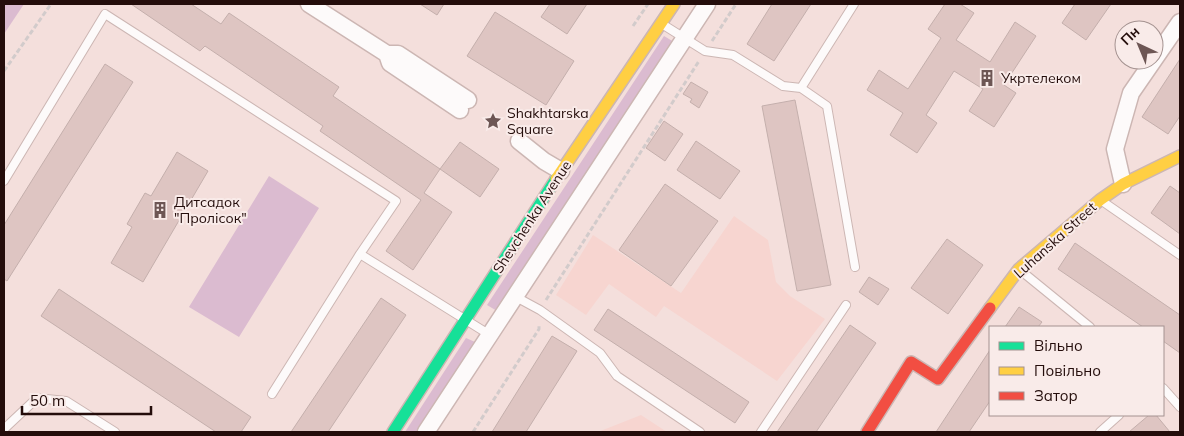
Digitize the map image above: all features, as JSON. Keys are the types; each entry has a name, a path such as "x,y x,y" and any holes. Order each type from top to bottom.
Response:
{"street":[{"path":"309,4 387,54 390,63 464,105"},
{"name":"Shevchenka Avenue","path":"393,432 561,171 674,4"},
{"path":"426,432 707,4"},
{"path":"1123,184 1115,149 1132,93 1180,22"},
{"path":"519,141 544,161 561,171"},
{"name":"Luhanska Street","path":"867,432 911,362 938,379 1019,269 1100,200 1123,184 1180,156"}],"lane":[{"path":"801,88 854,4"},
{"path":"4,181 105,14 396,201 360,254 272,394"},
{"path":"661,23 705,51 732,55 783,86 801,88 827,106 855,267"},
{"path":"1100,200 1180,255"},
{"path":"360,254 490,335"},
{"path":"1019,269 1089,326"},
{"path":"516,297 540,310 600,352 616,376 700,432"},
{"path":"761,432 846,305"},
{"path":"1164,389 1180,407"},
{"path":"4,429 37,398 66,401 115,432"},
{"path":"1100,432 1118,416"}],"path":[{"path":"4,70 51,4"},
{"path":"473,432 539,329 540,310 736,4"}],"shaded area":[{"path":"4,4 24,4 4,34"},
{"path":"664,36 674,42 497,311 487,305"},
{"path":"269,176 319,208 239,337 189,307"},
{"path":"734,216 768,240 776,282 790,296 825,319 777,381 664,306 656,317 609,284 586,315 556,295 593,235 681,293"},
{"path":"466,338 475,342 416,432 405,432"},
{"path":"641,415 667,432 598,432"}],"building":[{"path":"131,4 191,4 221,24 229,13 339,87 333,96 440,169 424,193 452,212 413,270 386,251 421,200 320,131 323,126 205,46 200,51"},
{"path":"420,4 444,4 437,15"},
{"path":"550,4 587,4 567,34 541,17"},
{"path":"772,4 811,4 774,61 747,44"},
{"name":"Укртелеком","path":"945,4 960,4 974,13 956,40 990,62 1015,22 1036,36 1004,85 1016,93 994,127 969,111 983,89 954,71 926,115 937,123 917,153 890,135 903,113 867,90 879,70 908,89 941,38 928,29"},
{"path":"1075,4 1111,4 1086,40 1062,23"},
{"path":"495,12 574,61 546,105 467,56"},
{"path":"1180,59 1180,116 1168,134 1142,117"},
{"path":"105,64 133,82 7,281 4,279 4,225"},
{"path":"691,82 708,92 699,108 690,102 692,99 683,94"},
{"path":"795,100 831,285 797,291 762,106"},
{"path":"664,121 683,134 665,161 646,148"},
{"path":"696,141 740,171 720,199 677,170"},
{"path":"460,142 499,169 480,197 440,169"},
{"name":"Дитсадок \"Пролісок\"","path":"177,152 208,171 143,282 111,263 132,227 127,224 145,193 151,196"},
{"path":"665,184 718,221 671,286 619,250"},
{"path":"1170,186 1180,193 1180,234 1151,213"},
{"path":"947,239 983,265 948,314 911,288"},
{"path":"1075,243 1180,315 1180,353 1164,342 1164,326 1142,326 1058,269"},
{"path":"869,277 889,289 878,305 859,292"},
{"path":"59,289 251,417 241,432 216,432 41,316"},
{"path":"381,298 406,315 328,432 291,432"},
{"path":"1019,307 1042,322 1039,326 1006,326"},
{"path":"608,309 749,402 735,423 594,330"},
{"path":"850,325 876,343 816,432 777,432"},
{"path":"552,336 577,351 526,432 492,432"},
{"path":"989,352 989,402 969,432 936,432"},
{"path":"1148,416 1157,416 1170,432 1129,432"}],"traffic: fast":[{"path":"393,432 556,179"}],"traffic: slow":[{"path":"556,179 674,4"},
{"path":"990,308 1019,269 1100,200 1123,184 1180,156"}],"traffic: jam":[{"path":"867,432 911,362 938,379 990,308"}],"place":[{"name":"Укртелеком","path":"987,78"},
{"name":"Shakhtarska Square","path":"493,121"},
{"name":"Дитсадок \"Пролісок\"","path":"160,210"}]}
